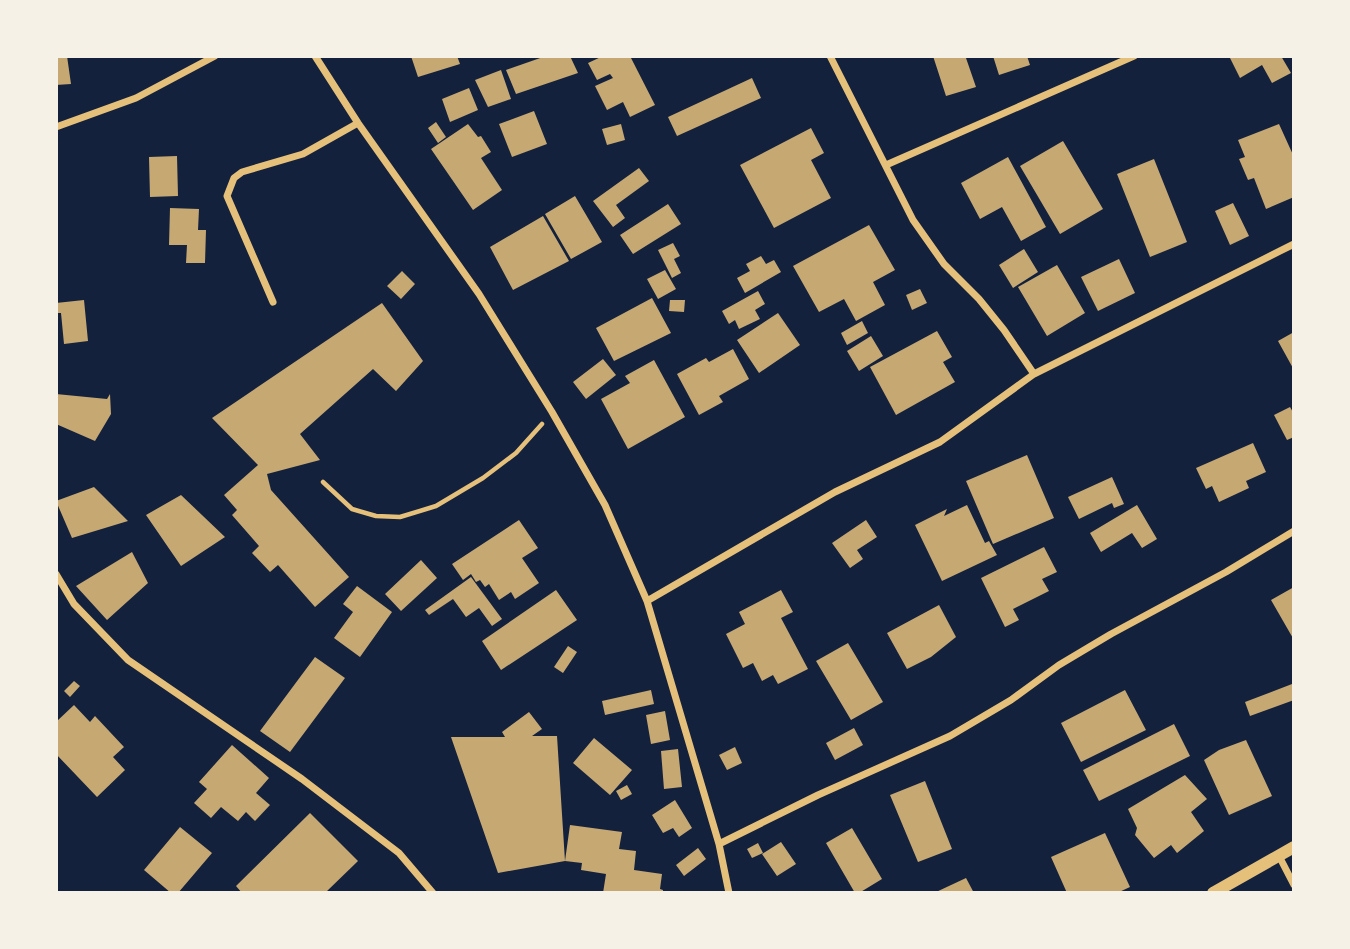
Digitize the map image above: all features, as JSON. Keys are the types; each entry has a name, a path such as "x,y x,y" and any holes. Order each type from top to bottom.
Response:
{"street":[{"path":"56,127 136,98 215,56"},
{"path":"315,56 358,123 479,294 552,412 605,505 647,601 719,844 729,893"},
{"path":"830,56 913,220 944,264 979,299 1004,330 1034,374"},
{"path":"886,166 1134,56"},
{"path":"273,302 227,196 234,178 242,172 303,154 358,123"},
{"path":"647,601 835,492 940,442 1034,374 1294,244"},
{"path":"719,844 818,795 950,736 1011,700 1111,634 1226,572 1294,531"},
{"path":"56,573 74,604 128,660 302,779 399,853 433,893"},
{"path":"1213,893 1294,847"},
{"path":"1279,856 1294,885"}],"path":[{"path":"324,482 352,509 376,516 400,517 436,506 483,478 516,453 552,412"}],"building":[{"path":"67,56 71,84 56,85 56,57"},
{"path":"411,56 457,56 460,64 418,77"},
{"path":"546,56 570,56 578,73 516,94 506,70"},
{"path":"603,56 630,56 655,105 630,117 623,102 607,110 595,86 613,78 610,74 597,80 588,63"},
{"path":"933,56 972,56 966,58 976,87 946,96"},
{"path":"993,56 1027,56 1030,65 999,75"},
{"path":"1229,56 1281,56 1291,73 1272,83 1262,65 1240,78"},
{"path":"501,70 511,99 488,107 475,80"},
{"path":"752,78 761,98 677,136 668,117"},
{"path":"469,88 478,110 450,122 442,99"},
{"path":"534,111 547,144 512,157 499,124"},
{"path":"436,122 446,137 438,143 428,128"},
{"path":"468,124 478,137 481,136 491,152 481,158 502,190 473,210 431,149"},
{"path":"621,124 625,140 607,145 602,129"},
{"path":"1279,124 1294,157 1294,197 1266,209 1254,178 1248,180 1239,159 1245,157 1238,140"},
{"path":"811,128 824,153 811,160 831,198 774,228 740,165"},
{"path":"1063,141 1103,209 1060,234 1020,166"},
{"path":"177,156 178,196 150,197 149,157"},
{"path":"1008,157 1046,227 1021,241 1002,207 980,219 961,183"},
{"path":"1154,159 1187,242 1150,257 1117,174"},
{"path":"639,168 649,181 616,205 625,218 613,227 593,201"},
{"path":"575,196 602,242 571,259 545,214"},
{"path":"1233,203 1249,236 1230,245 1215,211"},
{"path":"668,204 681,224 633,254 620,235"},
{"path":"170,208 199,209 198,230 206,230 205,263 186,263 187,245 169,245"},
{"path":"543,216 569,261 513,290 490,247"},
{"path":"869,225 895,270 873,282 885,305 856,321 844,299 819,312 793,266"},
{"path":"673,243 680,256 674,259 681,273 672,278 658,250"},
{"path":"1024,249 1038,272 1013,288 999,265"},
{"path":"761,256 766,264 774,260 781,272 745,293 737,278 750,271 746,264"},
{"path":"1119,259 1135,293 1098,311 1081,277"},
{"path":"1057,265 1085,313 1047,336 1018,287"},
{"path":"665,270 676,289 658,299 647,279"},
{"path":"402,271 415,284 401,299 387,286"},
{"path":"920,289 927,303 912,310 906,295"},
{"path":"758,291 765,304 755,310 760,319 739,329 735,320 729,324 722,311"},
{"path":"652,298 671,333 614,361 596,328"},
{"path":"84,300 88,341 64,344 61,313 56,313 56,303"},
{"path":"670,300 685,300 684,312 669,311"},
{"path":"382,303 423,361 396,391 373,369 300,434 320,460 267,474 271,490 349,577 315,607 278,565 270,572 252,553 259,546 232,515 237,510 224,495 258,465 212,418"},
{"path":"778,313 800,345 759,373 737,340"},
{"path":"862,321 868,333 847,345 841,333"},
{"path":"937,331 952,357 943,362 955,382 896,415 870,367"},
{"path":"1294,332 1294,370 1278,341"},
{"path":"871,336 883,356 859,371 847,351"},
{"path":"733,349 749,379 719,396 723,402 699,415 677,374 706,358 709,362"},
{"path":"603,359 616,375 586,399 573,382"},
{"path":"654,360 685,417 628,449 601,399 630,383 625,376"},
{"path":"56,394 107,399 110,394 111,414 95,441 56,424"},
{"path":"1290,407 1294,414 1294,437 1287,440 1274,415"},
{"path":"1253,443 1266,472 1246,481 1249,488 1219,502 1212,486 1206,489 1196,468"},
{"path":"1027,455 1054,518 993,544 966,481"},
{"path":"1112,477 1124,504 1114,508 1112,503 1079,519 1068,497"},
{"path":"94,487 128,521 72,538 56,501"},
{"path":"181,495 225,537 181,566 146,515"},
{"path":"967,505 985,543 989,541 997,555 942,581 915,525 947,509 944,516"},
{"path":"1137,505 1157,539 1142,548 1132,533 1101,552 1090,533"},
{"path":"519,520 538,548 522,558 539,583 515,599 511,592 499,600 489,584 485,587 480,580 476,582 471,574 463,580 452,564"},
{"path":"866,520 877,537 857,550 863,559 850,568 832,543"},
{"path":"1044,547 1057,572 1042,579 1049,591 1013,609 1019,620 1005,627 981,578"},
{"path":"132,552 148,583 107,620 76,586"},
{"path":"421,560 437,578 401,611 385,594"},
{"path":"471,577 502,619 492,626 479,608 466,617 453,599 429,615 425,610"},
{"path":"357,586 392,612 360,657 334,638 353,612 343,604"},
{"path":"1294,587 1294,640 1271,600"},
{"path":"556,590 577,620 501,670 482,641"},
{"path":"781,590 793,612 781,618 808,669 778,684 773,675 762,681 753,663 743,668 726,634 745,624 739,612"},
{"path":"939,605 956,637 931,657 907,669 887,633"},
{"path":"848,643 883,702 851,720 816,661"},
{"path":"568,646 577,652 563,673 554,667"},
{"path":"315,657 345,678 290,752 260,731"},
{"path":"74,681 80,686 70,697 64,691"},
{"path":"1292,684 1294,700 1250,716 1245,702"},
{"path":"651,690 654,704 605,715 602,701"},
{"path":"1125,690 1146,730 1081,762 1061,723"},
{"path":"74,705 90,722 95,716 124,747 113,757 125,770 97,797 56,754 56,722"},
{"path":"665,711 670,740 651,744 646,715"},
{"path":"529,712 542,729 532,736 557,736 565,861 498,873 451,737 505,737 502,732"},
{"path":"1174,724 1190,756 1099,801 1083,770"},
{"path":"854,728 863,745 835,760 826,743"},
{"path":"594,738 632,770 610,795 573,763"},
{"path":"1246,740 1272,796 1229,815 1204,760 1219,750"},
{"path":"232,745 269,778 256,793 270,805 255,821 246,812 238,821 221,807 211,818 194,803 207,789 199,782"},
{"path":"735,747 742,763 727,770 719,755"},
{"path":"678,749 682,787 664,789 661,751"},
{"path":"1185,775 1207,799 1191,812 1204,831 1177,853 1171,845 1154,858 1135,835 1137,828 1128,809"},
{"path":"925,781 952,849 918,862 890,795"},
{"path":"627,785 632,794 621,800 616,791"},
{"path":"675,800 692,828 679,837 673,828 663,833 652,815"},
{"path":"310,813 358,861 325,893 242,893 236,886"},
{"path":"570,825 622,832 619,849 636,851 634,870 662,874 660,889 663,893 603,893 606,874 581,870 582,863 565,861"},
{"path":"180,827 212,853 178,893 171,893 144,870"},
{"path":"852,828 882,879 859,893 855,893 826,843"},
{"path":"1105,833 1130,887 1117,893 1067,893 1051,857"},
{"path":"781,842 796,864 777,876 762,854"},
{"path":"758,843 763,853 752,858 747,849"},
{"path":"698,848 706,859 684,876 676,865"},
{"path":"966,878 974,893 934,893"}]}
